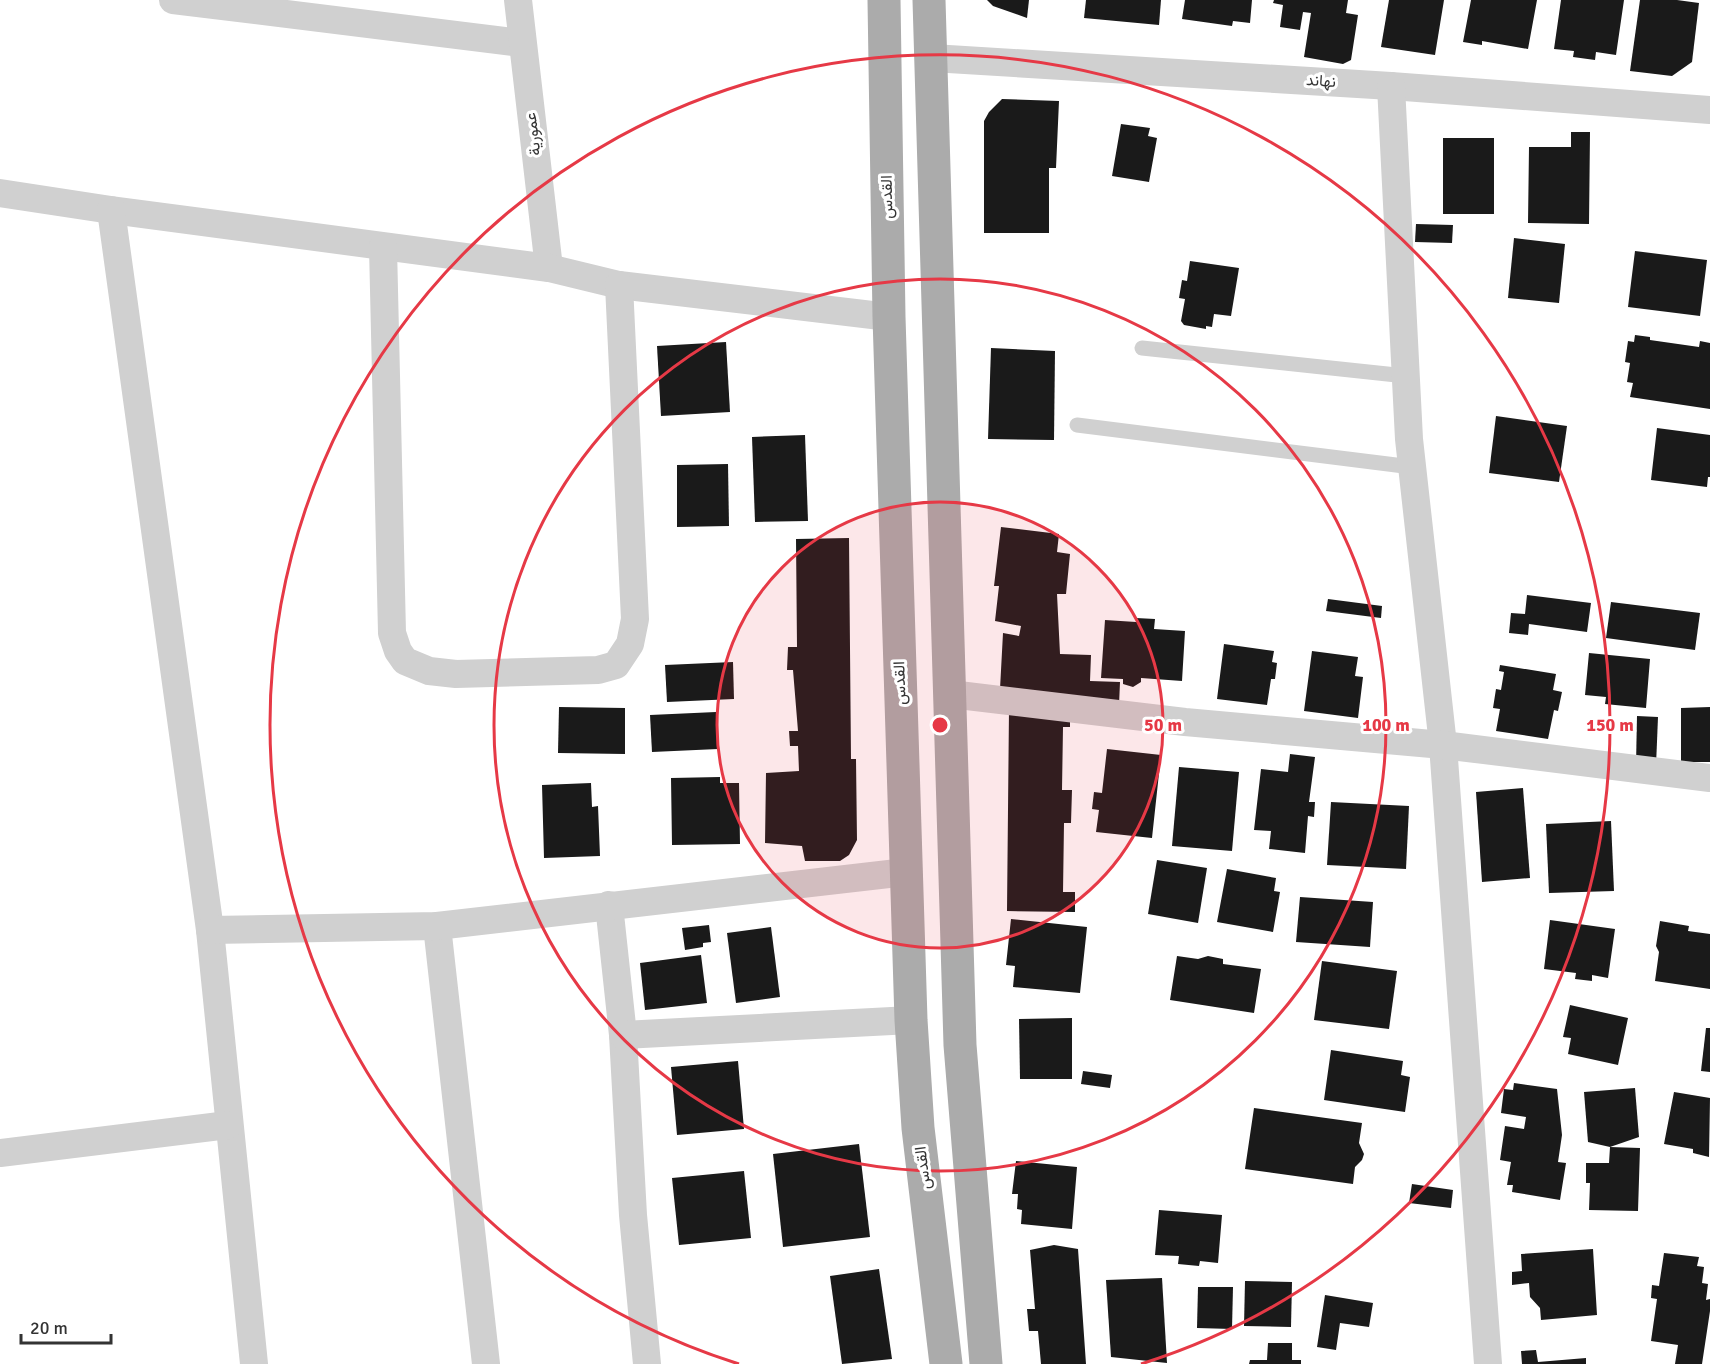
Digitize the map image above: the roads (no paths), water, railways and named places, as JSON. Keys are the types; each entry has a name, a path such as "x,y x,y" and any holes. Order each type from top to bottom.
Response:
{"main road":[{"name":"القدس","path":"884,0 889,317 911,1020 918,1128 946,1364"},
{"path":"930,0 960,1046 986,1364"}],"street":[{"path":"173,0 522,43"},
{"name":"عمورية","path":"518,0 549,268"},
{"name":"نهاند","path":"932,58 1391,86 1710,110"},
{"path":"1391,86 1412,466 1443,745 1488,1364"},
{"path":"0,193 111,210 549,268 619,285 889,317"},
{"path":"111,210 210,930 254,1364"},
{"path":"383,247 392,633 398,651 405,661 429,672 456,674 598,670 616,665 630,644 635,619 619,285"},
{"path":"950,694 1185,722 1443,745 1710,778"},
{"path":"210,930 437,926 906,872"},
{"path":"609,905 623,1035 633,1215 647,1364"},
{"path":"437,926 486,1364"},
{"path":"623,1035 911,1020"},
{"path":"0,1153 228,1125"}],"lane":[{"path":"1142,348 1406,376"},
{"path":"1077,424 1412,466"}]}
